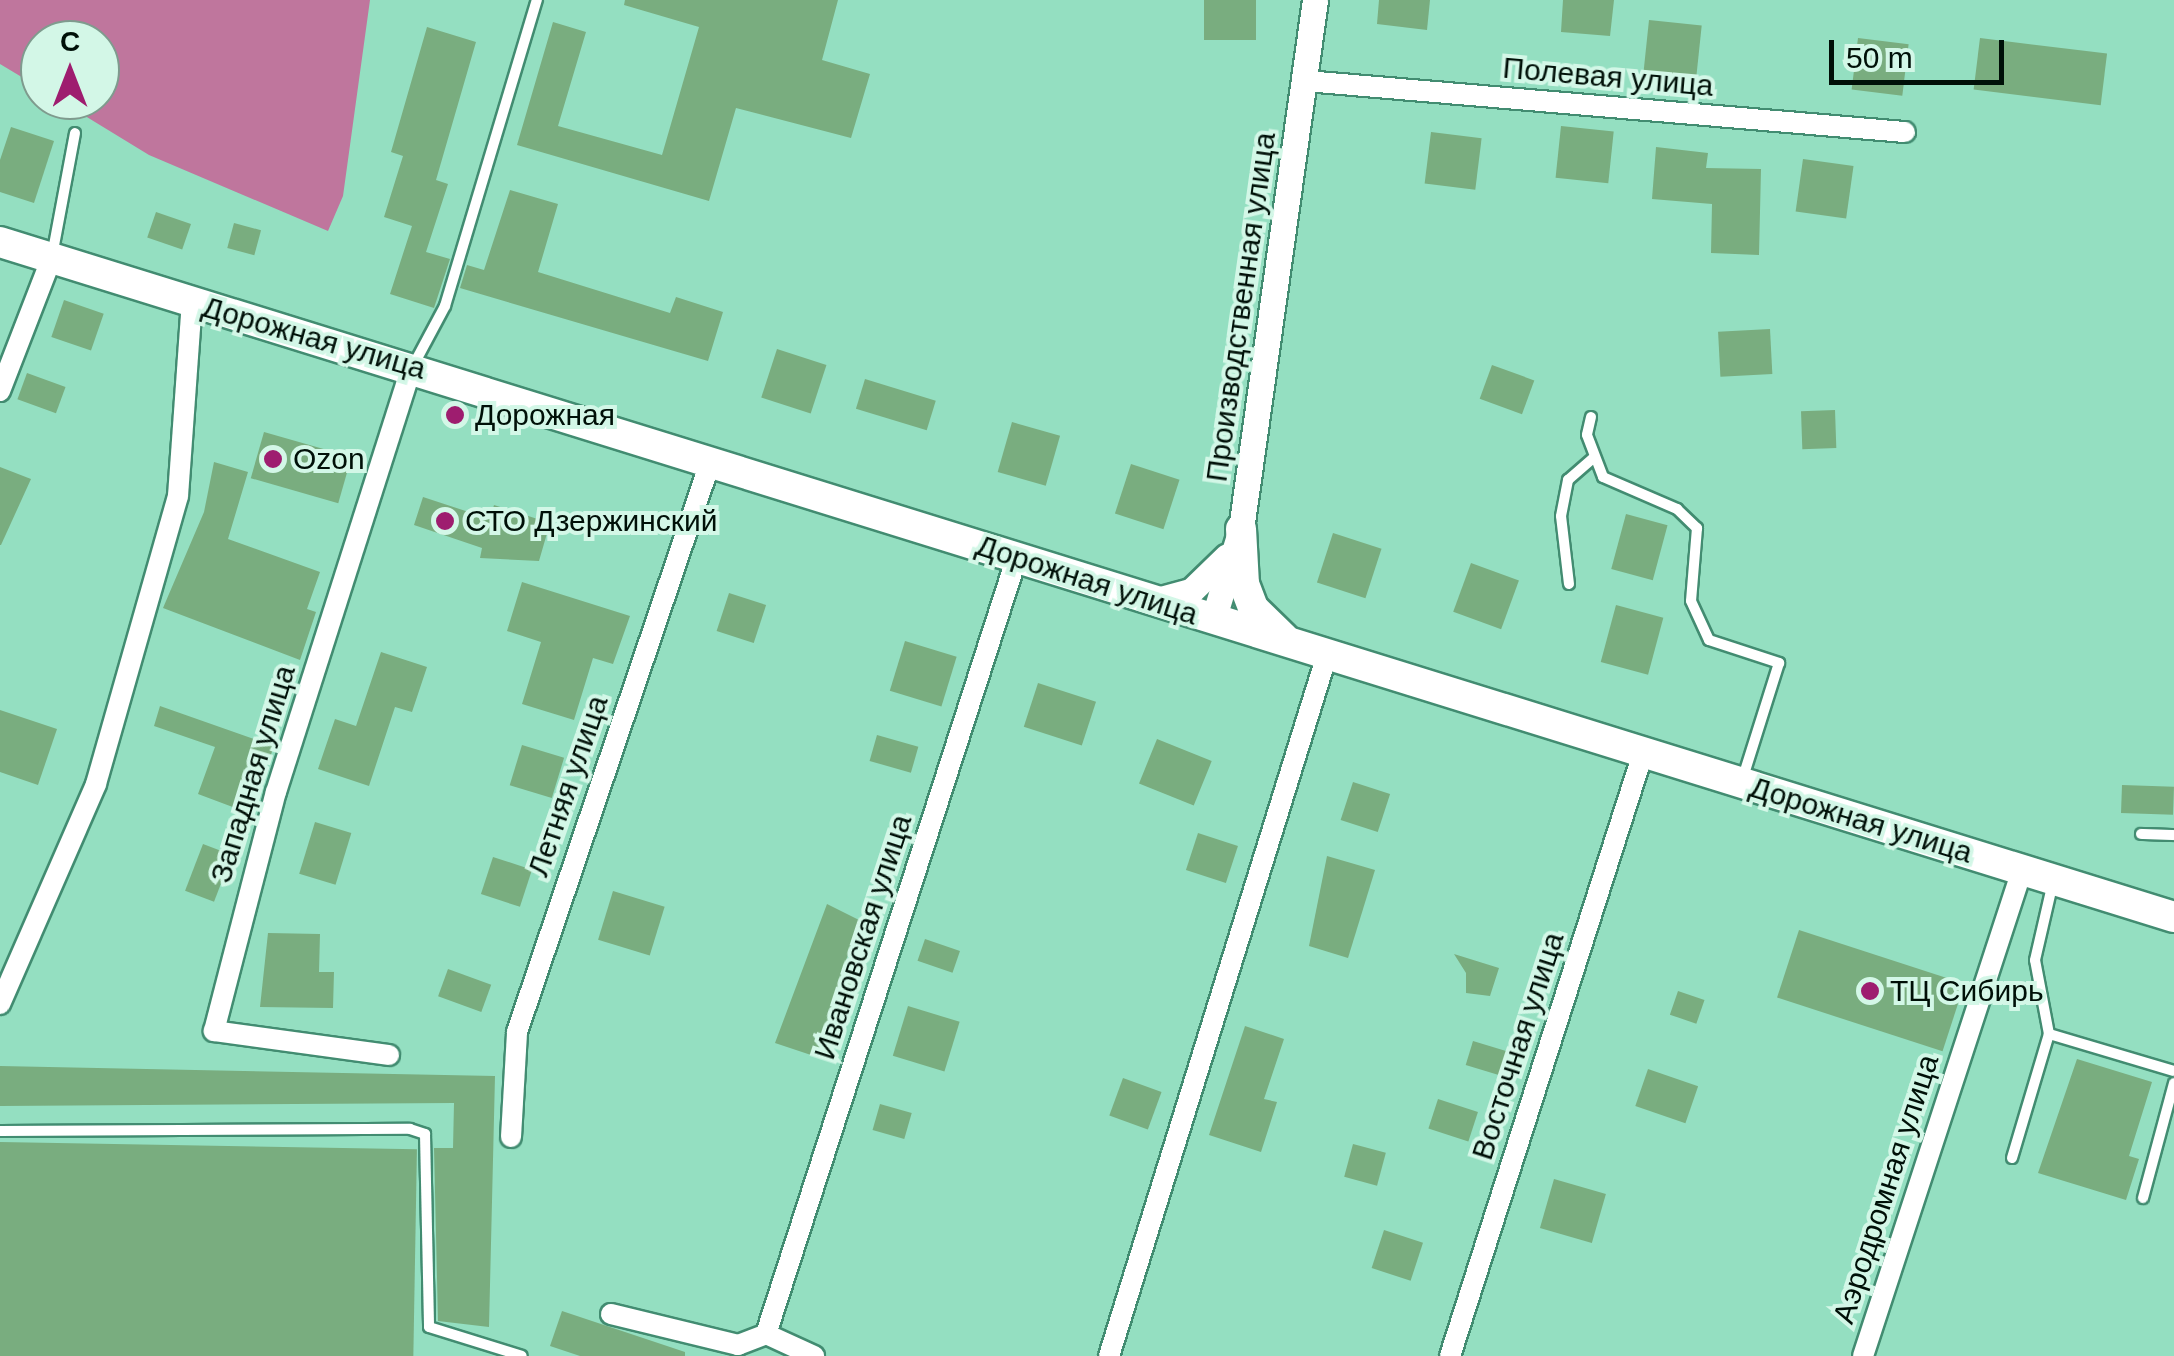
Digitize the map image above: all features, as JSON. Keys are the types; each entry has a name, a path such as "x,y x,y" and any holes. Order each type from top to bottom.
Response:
{"main road":[{"name":"Дорожная улица","path":"0,242 2174,917"},
{"path":"1241,529 1244,584 1253,608 1294,645"}],"street":[{"name":"Производственная улица","path":"1212,620 1241,529 1315,0"},
{"name":"Полевая улица","path":"1306,81 1905,132"},
{"path":"0,390 52,257"},
{"path":"0,1004 96,784 178,496 192,302"},
{"name":"Западная улица","path":"389,1055 214,1031 276,792 412,367"},
{"name":"Летняя улица","path":"512,1138 517,1032 710,460"},
{"path":"1153,601 1208,580 1241,529"},
{"name":"Ивановская улица","path":"766,1334 1017,557"},
{"path":"1109,1356 1328,656"},
{"name":"Восточная улица","path":"1450,1356 1642,753"},
{"name":"Аэродромная улица","path":"1863,1356 2022,870"},
{"path":"610,1314 738,1345 766,1334 814,1356"}],"lane":[{"path":"412,367 446,306 537,0"},
{"path":"52,257 76,133"},
{"path":"1591,416 1592,459 1621,490 1677,508 1697,528 1692,601 1709,640 1778,663 1742,783"},
{"path":"1569,584 1561,516 1568,480 1592,459"},
{"path":"2141,834 2174,835"},
{"path":"2012,1158 2050,1034 2036,960 2053,881"},
{"path":"2050,1034 2174,1071"},
{"path":"2143,1198 2174,1084"},
{"path":"0,1131 410,1129 426,1134 429,1327 522,1356"}],"shaded area":[{"path":"0,0 370,0 343,196 328,231 149,155 92,120 120,120 120,20 20,20 20,76 0,64"}],"building":[{"path":"625,0 838,0 822,60 870,74 851,138 736,108 709,201 517,145 553,22 586,32 558,126 662,155 699,27 624,5"},
{"path":"1204,0 1256,0 1256,40 1204,40"},
{"path":"1379,0 1430,0 1427,30 1377,24"},
{"path":"1563,0 1614,0 1610,36 1561,32"},
{"path":"1649,20 1702,26 1696,79 1643,74"},
{"path":"427,27 476,42 436,180 448,184 426,252 450,259 434,308 390,294 412,226 384,217 403,156 391,152"},
{"path":"1858,38 1909,44 1902,96 1852,90"},
{"path":"1980,38 2107,54 2101,105 1974,90"},
{"path":"1561,126 1614,132 1608,183 1556,178"},
{"path":"11,127 54,141 34,203 0,192 0,160"},
{"path":"1431,132 1482,138 1475,190 1425,184"},
{"path":"1656,147 1708,153 1706,168 1761,169 1759,255 1711,253 1712,204 1652,199"},
{"path":"1803,159 1854,166 1846,219 1796,211"},
{"path":"510,190 558,204 538,272 670,313 676,297 723,312 708,361 460,288 467,265 484,270"},
{"path":"156,212 191,224 182,250 147,238"},
{"path":"234,223 261,230 254,255 227,248"},
{"path":"64,300 104,314 91,351 51,337"},
{"path":"1770,329 1772,374 1720,377 1718,332"},
{"path":"777,349 826,365 811,414 761,398"},
{"path":"1492,365 1534,380 1522,414 1480,399"},
{"path":"27,373 66,387 56,413 17,399"},
{"path":"865,379 936,401 927,430 856,409"},
{"path":"1835,410 1836,448 1802,449 1801,411"},
{"path":"1012,422 1060,436 1046,486 998,472"},
{"path":"264,432 351,457 338,503 251,478"},
{"path":"214,462 248,472 228,539 320,572 307,609 316,612 300,660 163,608 204,512"},
{"path":"1131,464 1180,480 1163,529 1115,513"},
{"path":"0,467 31,479 1,545 0,545"},
{"path":"423,497 490,519 494,505 550,523 539,561 480,558 482,548 414,525"},
{"path":"1626,514 1668,525 1653,580 1611,569"},
{"path":"1333,533 1382,549 1365,598 1317,582"},
{"path":"1471,563 1519,580 1501,629 1453,612"},
{"path":"522,582 630,616 613,664 593,658 574,720 522,704 541,642 507,631"},
{"path":"729,593 766,605 754,643 717,631"},
{"path":"1616,605 1663,618 1648,675 1601,662"},
{"path":"905,641 957,657 941,707 890,691"},
{"path":"381,652 427,667 412,712 395,707 369,786 318,769 335,719 356,726"},
{"path":"1038,683 1096,702 1082,746 1024,727"},
{"path":"160,706 274,746 267,766 255,761 238,809 198,794 215,747 154,726"},
{"path":"0,710 57,729 38,785 0,772"},
{"path":"877,735 918,747 911,773 870,761"},
{"path":"1157,739 1212,761 1194,806 1139,784"},
{"path":"522,745 564,758 552,798 510,785"},
{"path":"1353,782 1390,794 1378,832 1341,820"},
{"path":"2122,785 2174,787 2173,815 2121,813"},
{"path":"315,822 351,833 336,885 299,874"},
{"path":"1198,833 1238,846 1226,883 1186,870"},
{"path":"203,844 232,855 214,902 185,891"},
{"path":"1327,856 1375,870 1348,958 1309,946"},
{"path":"493,857 532,870 520,907 481,894"},
{"path":"613,891 665,907 650,956 598,940"},
{"path":"827,904 859,920 846,961 857,964 826,1060 775,1043"},
{"name":"ТЦ Сибирь","path":"1799,930 1964,984 1943,1051 1777,998"},
{"path":"268,933 320,934 319,972 334,972 333,1008 260,1007"},
{"path":"925,939 960,951 952,973 918,961"},
{"path":"1454,954 1499,968 1490,996 1466,993 1466,973"},
{"path":"448,969 491,985 481,1012 438,996"},
{"path":"1678,991 1704,1000 1696,1024 1670,1015"},
{"path":"908,1006 960,1022 944,1072 893,1056"},
{"path":"1245,1026 1284,1039 1264,1099 1277,1102 1261,1152 1209,1135"},
{"path":"1473,1041 1515,1054 1508,1078 1466,1065"},
{"path":"2077,1059 2152,1082 2129,1156 2139,1159 2126,1200 2038,1173"},
{"path":"0,1066 495,1076 489,1327 438,1321 434,1148 453,1148 454,1103 0,1106"},
{"path":"1648,1069 1698,1086 1685,1123 1635,1106"},
{"path":"1123,1078 1162,1092 1148,1130 1109,1116"},
{"path":"1438,1099 1478,1112 1468,1141 1428,1128"},
{"path":"880,1104 912,1113 904,1139 873,1130"},
{"path":"0,1142 417,1149 413,1356 0,1356"},
{"path":"1353,1144 1386,1153 1377,1186 1344,1177"},
{"path":"1554,1179 1606,1194 1592,1243 1540,1228"},
{"path":"1384,1230 1423,1243 1411,1281 1372,1268"},
{"path":"562,1311 685,1352 685,1356 580,1356 550,1346"}],"place":[{"name":"Дорожная","path":"455,415"},
{"name":"Ozon","path":"273,459"},
{"name":"СТО Дзержинский","path":"445,521"},
{"name":"ТЦ Сибирь","path":"1870,991"}]}
